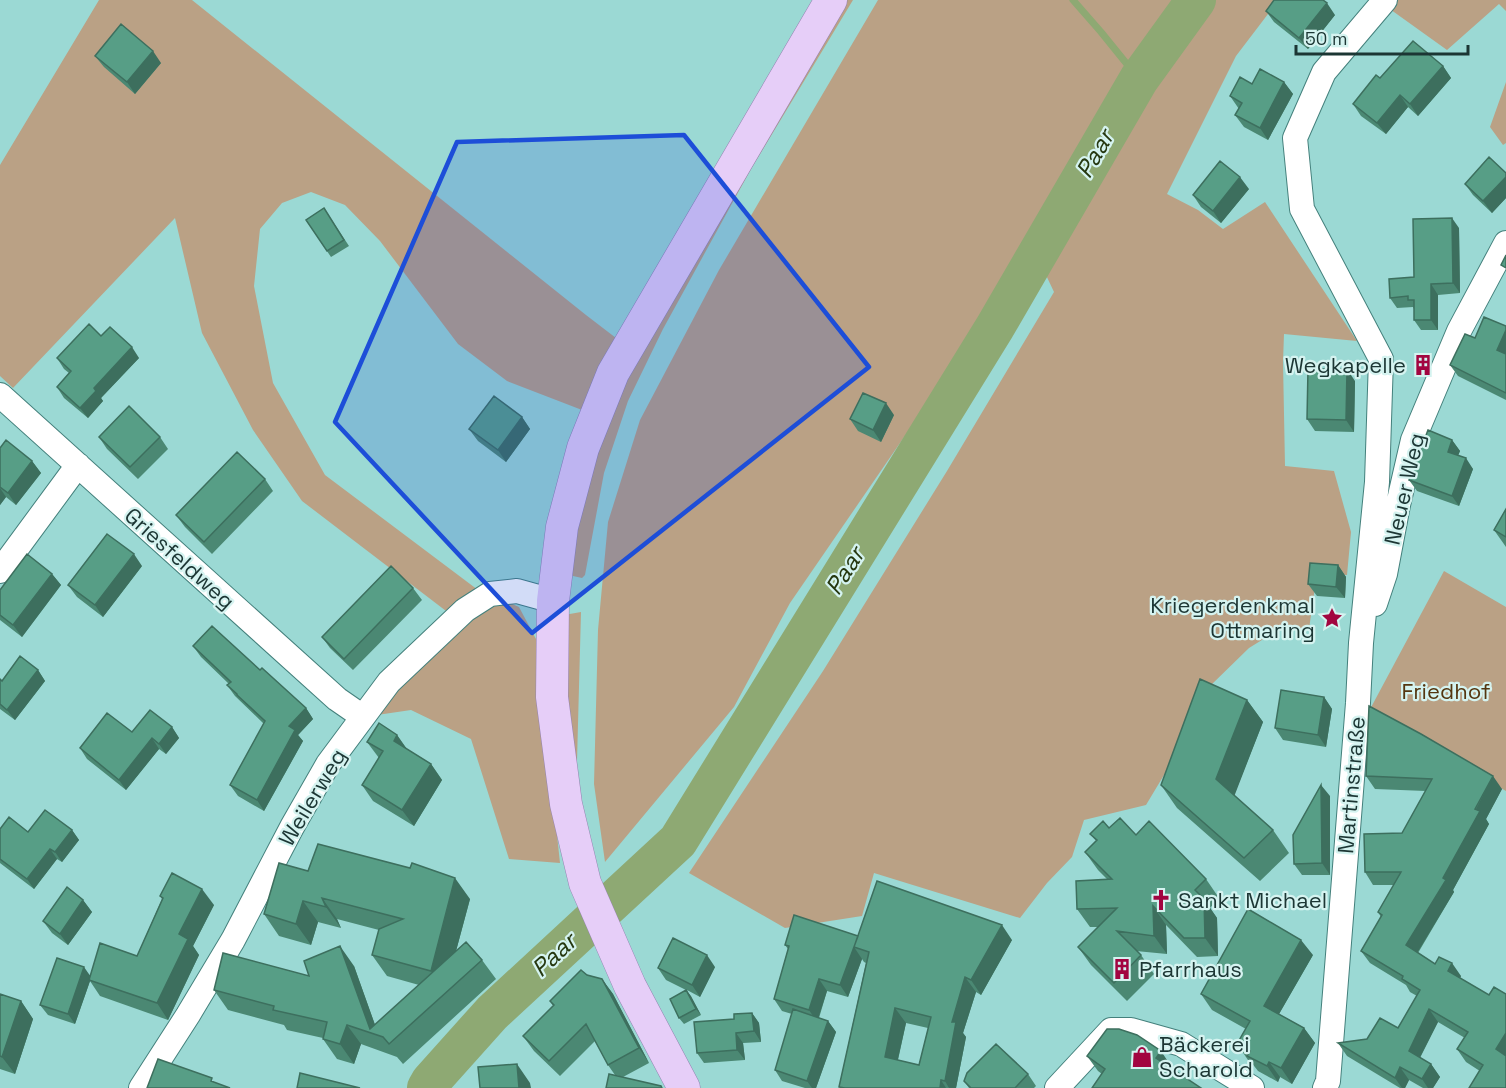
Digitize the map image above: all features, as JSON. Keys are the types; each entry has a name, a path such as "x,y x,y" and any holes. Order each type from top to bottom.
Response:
{"main road":[{"path":"684,1088 630,986 585,883 566,804 552,697 553,601 562,527 583,448 612,373 831,0"}],"street":[{"name":"Martinstraße","path":"1332,1086 1361,643 1377,482 1381,359 1302,208 1295,138 1324,72 1385,0"},
{"name":"Neuer Weg","path":"1361,643 1385,574 1413,440 1459,332 1506,243"},
{"name":"Griesfeldweg","path":"0,395 337,699 363,717"},
{"path":"0,571 78,465"},
{"name":"Weilerweg","path":"141,1088 233,940 328,764 389,682 465,610 490,594 517,591 553,601"},
{"path":"1057,1088 1111,1030 1131,1030 1181,1044 1252,1088"}],"highlighted area":[{"path":"684,135 869,367 532,633 335,422 457,142"}],"green space":[{"path":"99,0 192,0 616,338 582,410 507,381 458,344 380,241 345,205 311,192 282,203 260,229 254,286 273,383 325,475 478,590 450,614 302,501 253,430 202,333 175,218 13,388 0,376 0,165"},
{"path":"835,0 853,0 751,169 663,329 628,401 604,473 585,575 582,578 573,576 568,569 587,478 615,395"},
{"path":"878,0 1173,0 1086,147 1008,268 983,317 922,411 790,603 734,707 605,862 594,784 598,630 608,522 640,420 719,270"},
{"path":"1196,0 1277,0 1236,56 1167,194 1198,210 1223,229 1265,202 1357,341 1284,334 1285,466 1334,471 1351,532 1347,575 1317,573 1309,629 1278,630 1249,648 1208,688 1197,720 1146,805 1084,820 1072,857 1047,883 1020,918 874,873 862,916 785,928 689,873 823,671 1054,292 1037,256 1128,98"},
{"path":"1394,0 1506,0 1506,11 1499,4 1447,50 1387,7"},
{"path":"1506,82 1506,143 1503,145 1490,127"},
{"name":"Friedhof","path":"1444,571 1506,607 1506,791 1368,713"},
{"path":"490,594 519,607 536,639 560,863 509,859 471,739 411,710 377,715 389,682"},
{"path":"581,612 576,799 566,740 564,615"}],"building":[{"path":"1274,0 1323,0 1327,3 1299,38 1266,11"},
{"path":"121,24 153,51 127,82 95,56"},
{"path":"1413,41 1443,66 1410,104 1400,95 1377,123 1353,104 1376,75 1380,78"},
{"path":"1260,69 1284,82 1260,128 1235,115 1242,103 1230,96 1240,77 1252,84"},
{"path":"1489,157 1506,173 1506,177 1483,201 1465,184"},
{"path":"1220,161 1240,177 1213,211 1193,195"},
{"path":"324,208 344,240 327,251 306,220"},
{"path":"1452,218 1453,283 1431,284 1431,320 1414,320 1414,300 1408,300 1408,296 1390,298 1389,279 1414,277 1413,219"},
{"path":"1506,255 1506,268 1501,265"},
{"path":"1484,317 1506,326 1497,350 1506,354 1506,393 1450,365 1465,334 1475,338"},
{"path":"89,324 101,336 110,327 132,347 94,388 96,391 80,408 57,387 71,371 57,358"},
{"path":"1308,369 1347,369 1346,420 1307,419"},
{"path":"863,393 886,403 873,430 850,419"},
{"path":"494,396 522,417 498,450 469,429"},
{"path":"129,406 160,437 130,467 99,437"},
{"path":"1428,430 1452,440 1448,452 1466,458 1452,496 1409,480"},
{"path":"6,440 32,461 8,493 0,487 0,448"},
{"path":"237,452 265,479 204,542 176,515"},
{"path":"1506,509 1506,537 1494,530"},
{"path":"107,534 134,554 95,605 68,585"},
{"path":"27,554 52,574 13,625 0,615 0,590"},
{"path":"1310,563 1338,565 1336,587 1308,584"},
{"path":"391,566 413,588 344,659 322,637"},
{"path":"212,626 306,708 289,726 295,730 257,800 230,785 265,721 227,685 231,682 193,646"},
{"path":"20,656 38,670 7,710 0,704 0,679 2,681"},
{"path":"1200,679 1247,700 1216,779 1273,830 1244,858 1161,785"},
{"path":"1281,690 1324,697 1318,735 1275,728"},
{"path":"1369,706 1493,776 1475,809 1480,811 1443,878 1446,880 1406,945 1435,964 1439,957 1452,963 1448,971 1489,995 1494,987 1506,994 1506,1033 1496,1049 1506,1056 1506,1088 1469,1088 1483,1065 1457,1049 1468,1032 1429,1009 1409,1051 1431,1064 1422,1079 1400,1067 1395,1078 1338,1043 1367,1039 1380,1018 1398,1028 1420,990 1402,979 1403,976 1361,951 1382,915 1378,912 1401,872 1365,872 1364,834 1402,833 1432,779 1366,776"},
{"path":"150,710 172,727 159,744 152,738 119,780 80,748 107,713 132,732"},
{"path":"379,723 397,735 394,741 431,764 402,810 362,785 383,751 367,742"},
{"path":"1321,785 1322,863 1294,864 1293,835"},
{"path":"45,810 72,830 55,852 50,849 27,879 0,859 0,829 9,817 28,832"},
{"path":"1120,818 1136,835 1149,821 1206,879 1195,890 1204,899 1205,938 1184,938 1153,906 1154,936 1117,931 1141,955 1114,983 1078,947 1117,908 1077,909 1076,881 1112,879 1085,852 1097,840 1090,834 1103,821 1109,828"},
{"path":"318,844 410,868 412,863 455,878 431,971 372,955 379,929 403,919 322,898 326,907 303,901 296,924 264,914 279,863 308,871"},
{"path":"172,873 202,889 179,934 188,939 157,1003 89,980 100,943 137,956 163,898 160,896"},
{"path":"877,881 1002,925 971,980 965,977 952,1022 956,1022 945,1081 941,1080 940,1088 839,1087 869,952 854,947","holes":["895,1008 931,1017 919,1065 885,1057"]},
{"path":"67,887 83,900 60,934 43,921"},
{"path":"1248,909 1301,940 1264,1006 1304,1028 1281,1068 1269,1062 1267,1066 1247,1056 1250,1051 1237,1044 1250,1021 1201,994"},
{"path":"794,915 858,936 840,985 819,979 809,1010 774,999 789,946 785,945"},
{"path":"673,938 707,955 692,985 658,968"},
{"path":"466,942 482,960 389,1044 383,1037 347,1025 340,1044 323,1039 327,1022 273,1010 274,1006 214,990 223,953 309,976 304,961 340,946 370,1029"},
{"path":"57,958 84,967 68,1014 40,1005"},
{"path":"581,970 587,975 602,979 639,1048 608,1065 586,1024 549,1061 523,1036 554,1005 550,1001"},
{"path":"686,990 696,1009 679,1018 670,999"},
{"path":"0,994 21,1001 2,1057 0,1056"},
{"path":"793,1009 828,1021 807,1081 775,1070"},
{"path":"752,1013 754,1031 736,1033 737,1050 697,1053 694,1022 734,1019 734,1014"},
{"path":"1107,1029 1119,1029 1137,1035 1161,1051 1156,1058 1201,1088 1092,1088 1105,1069 1087,1056"},
{"path":"996,1044 1028,1074 1015,1088 971,1088 964,1081 967,1073"},
{"path":"158,1059 212,1078 211,1081 230,1088 147,1088"},
{"path":"517,1064 519,1088 480,1088 478,1067"},
{"path":"300,1073 360,1088 297,1088"},
{"path":"609,1074 661,1086 662,1088 606,1088"}],"waterway":[{"path":"1073,0 1139,79"},
{"name":"Paar","path":"427,1088 492,1013 678,841 995,327 1139,79 1196,0"}],"place":[{"name":"Wegkapelle","path":"1423,365"},
{"name":"Kriegerdenkmal Ottmaring","path":"1332,618"},
{"name":"Sankt Michael","path":"1161,900"},
{"name":"Pfarrhaus","path":"1122,969"},
{"name":"Bäckerei Scharold","path":"1142,1057"}]}
